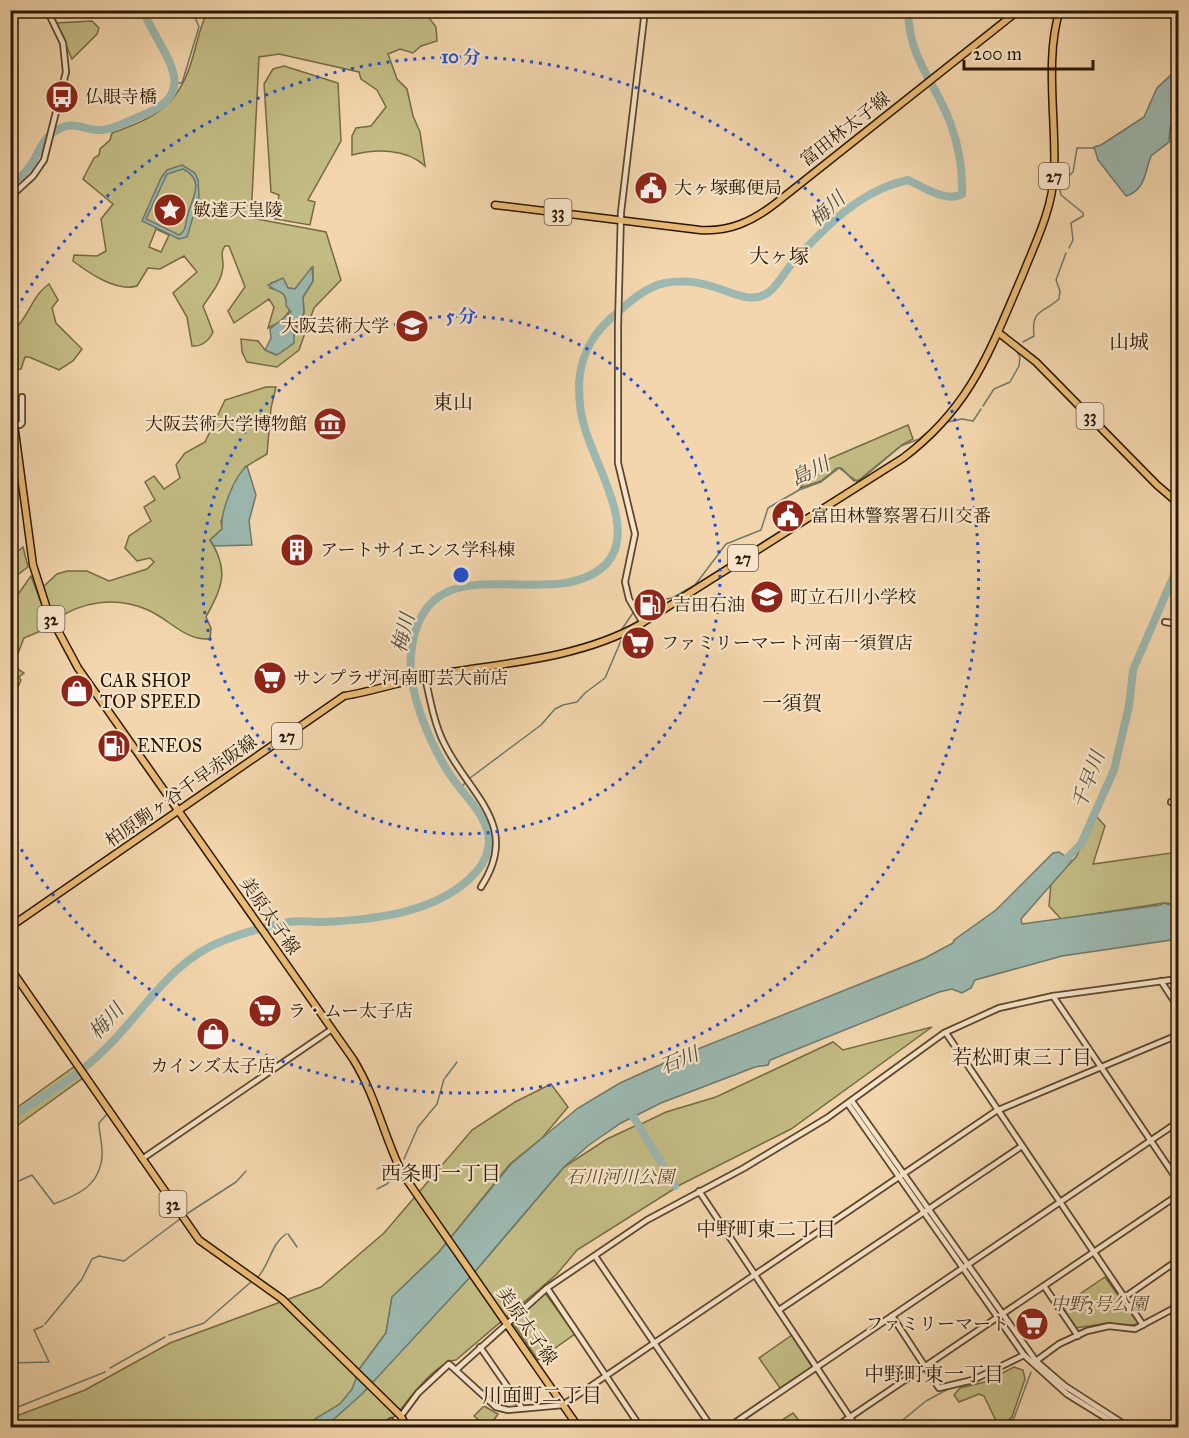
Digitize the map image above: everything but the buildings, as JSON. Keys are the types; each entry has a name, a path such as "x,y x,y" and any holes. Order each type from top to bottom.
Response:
{"main road":[{"name":"富田林太子線","path":"495,205 709,231 743,224 769,209 1019,10"},
{"name":"柏原駒ヶ谷千早赤阪線","path":"10,927 344,696 404,681 586,647 615,638 903,458 920,444 943,423 982,368 999,333 1045,220 1051,197 1054,164 1054,46 1060,10"},
{"name":"33","path":"999,333 1037,364 1179,504"},
{"name":"美原太子線","path":"10,394 33,565 48,612 78,668 368,1083 391,1151 402,1173 579,1428"},
{"name":"32","path":"10,968 203,1245 285,1303 400,1415 406,1428"}],"street":[{"path":"10,197 33,176 44,160 66,72 63,43 47,10"},
{"path":"643,622 629,599 625,582 635,534 618,463 618,303 621,221 645,10"},
{"path":"14,423 20,425 22,423 22,397"},
{"path":"1165,622 1177,624 1179,632"},
{"path":"424,677 444,745 486,806 495,829 496,852 490,874 481,887"},
{"path":"1171,801 1179,803"},
{"path":"457,1369 547,1288 647,1220 782,1147 850,1102 946,1033 999,1008 1053,996 1179,979"},
{"path":"1161,981 1179,1007"},
{"path":"1053,996 1179,1181"},
{"path":"142,1159 332,1029"},
{"path":"946,1033 1143,1325"},
{"path":"400,1415 418,1393 449,1364 496,1407 508,1410 563,1405 998,1110 1179,1035"},
{"path":"850,1102 904,1174 926,1211"},
{"path":"850,1102 899,1177 926,1211 1000,1316 1036,1361 1065,1386 1130,1428"},
{"path":"727,1428 1179,1122"},
{"path":"779,1310 1022,1146"},
{"path":"699,1191 857,1428"},
{"path":"834,1428 1179,1195"},
{"path":"595,1256 712,1428"},
{"path":"1125,1297 1179,1260"},
{"path":"1044,1286 1078,1336"},
{"path":"547,1288 641,1428"},
{"path":"1036,1361 1059,1344 1087,1331 1109,1326 1125,1330 1143,1325 1179,1306"},
{"path":"892,1316 939,1388 973,1380 1024,1355"},
{"path":"1000,1316 1024,1355 1062,1390 1122,1428"},
{"path":"480,1347 522,1408"},
{"path":"381,1428 391,1421"}],"green space":[{"path":"423,10 436,27 437,41 421,46 413,53 400,49 388,54 397,79 407,89 413,116 420,132 425,166 400,153 380,151 352,155 352,136 356,128 371,126 386,107 377,90 361,79 359,72 279,54 259,57 251,218 326,232 341,280 314,308 299,350 277,367 247,362 242,352 241,339 258,341 265,350 276,355 284,350 304,313 303,297 313,281 313,268 295,289 288,288 283,279 271,283 270,288 283,292 290,310 282,321 268,328 274,307 269,299 234,323 228,311 245,287 229,246 225,246 222,253 221,276 203,306 213,332 204,343 192,346 187,317 173,293 197,272 184,256 160,269 148,268 137,286 129,287 103,280 73,261 74,255 97,256 106,251 101,219 113,204 83,179 94,158 110,140 112,133 151,116 171,101 179,91 208,11","holes":["156,229 169,235 161,252 149,247"]},
{"path":"92,21 99,28 97,34 72,59 56,23"},
{"path":"284,66 338,83 341,141 308,200 315,202 310,225 275,219 279,195 271,192 264,84 273,69"},
{"path":"49,284 58,300 52,308 56,323 82,349 73,361 59,370 25,357 21,369 15,370 11,352 11,332"},
{"path":"266,387 276,387 271,408 267,454 245,467 221,521 222,529 210,540 220,561 222,579 206,617 211,628 210,639 193,637 148,610 124,603 87,605 64,614 54,621 43,587 57,574 67,571 87,571 109,581 147,569 154,562 150,558 137,561 125,548 129,536 151,521 144,507 155,500 145,482 154,476 164,489 180,478 176,465 185,453 205,442 225,400"},
{"path":"908,425 913,439 902,445 859,480 854,481 841,468 837,468 821,481 800,488 814,467 822,462"},
{"path":"23,547 28,567 12,579 11,585 11,557"},
{"path":"31,576 50,627 24,638 13,666 24,673 19,677 21,680 11,703 11,639 17,626 11,623 11,604"},
{"path":"1096,816 1105,826 1093,864 1178,852 1178,904 1164,903 1061,919 1049,906 1051,883 1076,857"},
{"path":"932,1027 791,1129 678,1186 641,1124 666,1112 716,1097 833,1042 843,1050"},
{"path":"75,1066 83,1078 11,1130 11,1112"},
{"name":"石川河川公園","path":"551,1084 568,1107 542,1138 510,1164 439,1252 392,1297 386,1333 360,1368 373,1380 472,1275 564,1167 607,1139 637,1125 674,1189 577,1250 557,1274 456,1360 448,1362 432,1374 392,1418 377,1427 11,1428 11,1418 85,1390 170,1343 321,1287 384,1233 472,1130 515,1102"},
{"name":"中野3号公園","path":"1105,1277 1139,1324 1124,1326 1108,1323 1076,1328 1062,1306"},
{"path":"545,1293 575,1334 538,1360 513,1323"},
{"path":"792,1335 812,1367 780,1388 759,1358"},
{"path":"1014,1367 1023,1370 1025,1379 1012,1417 1000,1427 992,1427 996,1421 984,1396 979,1394 959,1402 954,1395 960,1388 985,1382"},
{"path":"484,1406 498,1414 492,1423 483,1424 474,1416"},
{"path":"793,1413 804,1427 771,1427"}],"water":[{"path":"1172,74 1178,77 1178,114 1170,128 1169,142 1151,156 1141,185 1132,194 1126,196 1098,160 1094,147 1101,145 1144,117 1157,88"},
{"path":"182,165 195,173 198,180 199,197 187,237 179,239 142,221 161,178 167,170","holes":["183,169 190,173 196,183 196,189 182,233 179,235 146,219 167,174"]},
{"path":"312,267 313,281 303,297 304,313 294,328 294,343 277,355 265,350 271,338 270,329 291,312 286,306 284,294 268,285 283,278 288,288 295,289"},
{"path":"247,466 256,495 249,521 252,545 214,546 210,540 222,529 223,514 229,495 237,478"},
{"name":"石川","path":"1059,852 1072,861 1021,919 1022,924 1164,903 1169,905 1174,901 1178,904 1178,939 1062,956 975,980 971,988 962,993 952,989 939,992 770,1060 768,1065 755,1067 661,1103 621,1123 589,1145 564,1167 472,1275 362,1394 325,1427 300,1428 340,1404 352,1389 360,1368 386,1333 392,1297 439,1252 511,1164 578,1108 620,1083 673,1059 925,958 953,943 996,910 1053,853"}],"waterway":[{"path":"10,185 26,172 44,141 57,130 68,126 94,130 111,128 161,105 171,94 174,82 172,69 143,10"},
{"path":"176,83 182,83 199,27 192,10"},
{"name":"梅川","path":"10,1117 59,1086 94,1060 173,973 206,949 241,934 289,922 363,919 405,912 444,897 476,872 488,850 489,839 486,826 437,752 423,720 413,686 411,655 420,618 438,597 463,587 492,584 553,584 581,579 605,565 615,551 618,534 616,516 583,420 579,384 584,357 592,340 603,326 643,292 665,283 690,282 749,297 762,296 773,288 792,264 832,222 860,200 875,192 908,180 949,197 962,194 961,166 953,130 913,43 908,10"},
{"name":"島川","path":"1069,248 1073,240 1071,223 1083,216 1083,213 1061,195 1059,185 1073,172 1077,148 1094,148"},
{"name":"島川","path":"1023,342 1034,336 1036,316 1059,299 1060,291 1056,280 1066,253"},
{"name":"島川","path":"983,406 994,389 1010,382 1019,366 1020,357 1016,350"},
{"name":"島川","path":"947,422 962,419 973,421 981,409"},
{"name":"島川","path":"622,629 639,604 672,598 695,585 726,544 761,530 768,508 799,490 821,482 839,468 858,482 901,446 919,439 936,425"},
{"name":"千早川","path":"1061,864 1081,844 1114,770 1129,706 1133,670 1178,566"},
{"name":"島川","path":"470,778 541,725 555,709 577,702 605,678 623,636"},
{"name":"島川","path":"461,789 466,781"},
{"path":"445,1078 457,1062"},
{"path":"404,1159 418,1127 437,1104 444,1079"},
{"path":"628,1108 675,1186"},
{"path":"10,1185 32,1175 54,1204 86,1188 97,1175 100,1167 102,1153 99,1123 107,1114"},
{"path":"185,1215 236,1182 246,1171"},
{"path":"377,1189 387,1184 396,1173"},
{"path":"45,1324 82,1279 92,1259 99,1256 124,1261 180,1219"},
{"path":"258,1277 277,1243 286,1234"},
{"path":"288,1234 297,1247"},
{"path":"169,1335 204,1323 251,1282"},
{"path":"10,1363 49,1362 34,1330 43,1326"},
{"path":"1171,1327 1178,1330"},
{"path":"110,1368 165,1337"},
{"path":"13,1409 105,1372"},
{"path":"1003,1428 1014,1418 1031,1372"},
{"path":"961,1385 981,1378"},
{"path":"893,1428 926,1401 950,1388"}],"place":[{"name":"仏眼寺橋","path":"62,97"},
{"name":"大ヶ塚郵便局","path":"651,188"},
{"name":"敏達天皇陵","path":"170,210"},
{"name":"大阪芸術大学","path":"412,326"},
{"name":"大阪芸術大学博物館","path":"330,424"},
{"name":"富田林警察署石川交番","path":"788,516"},
{"name":"アートサイエンス学科棟","path":"297,550"},
{"name":"町立石川小学校","path":"767,597"},
{"name":"吉田石油","path":"650,605"},
{"name":"ファミリーマート河南一須賀店","path":"638,643"},
{"name":"サンプラザ河南町芸大前店","path":"270,678"},
{"name":"CAR SHOP TOP SPEED","path":"77,691"},
{"name":"ENEOS","path":"114,746"},
{"name":"ラ・ムー太子店","path":"265,1011"},
{"name":"カインズ太子店","path":"213,1034"},
{"name":"ファミリーマート","path":"1032,1324"}],"district":[{"name":"大ヶ塚","path":"779,256"},
{"name":"山城","path":"1129,342"},
{"name":"東山","path":"453,402"},
{"name":"一須賀","path":"792,703"},
{"name":"若松町東三丁目","path":"1022,1057"},
{"name":"西条町一丁目","path":"441,1173"},
{"name":"中野町東二丁目","path":"766,1229"},
{"name":"中野町東一丁目","path":"934,1374"},
{"name":"川面町二丁目","path":"542,1395"}]}
